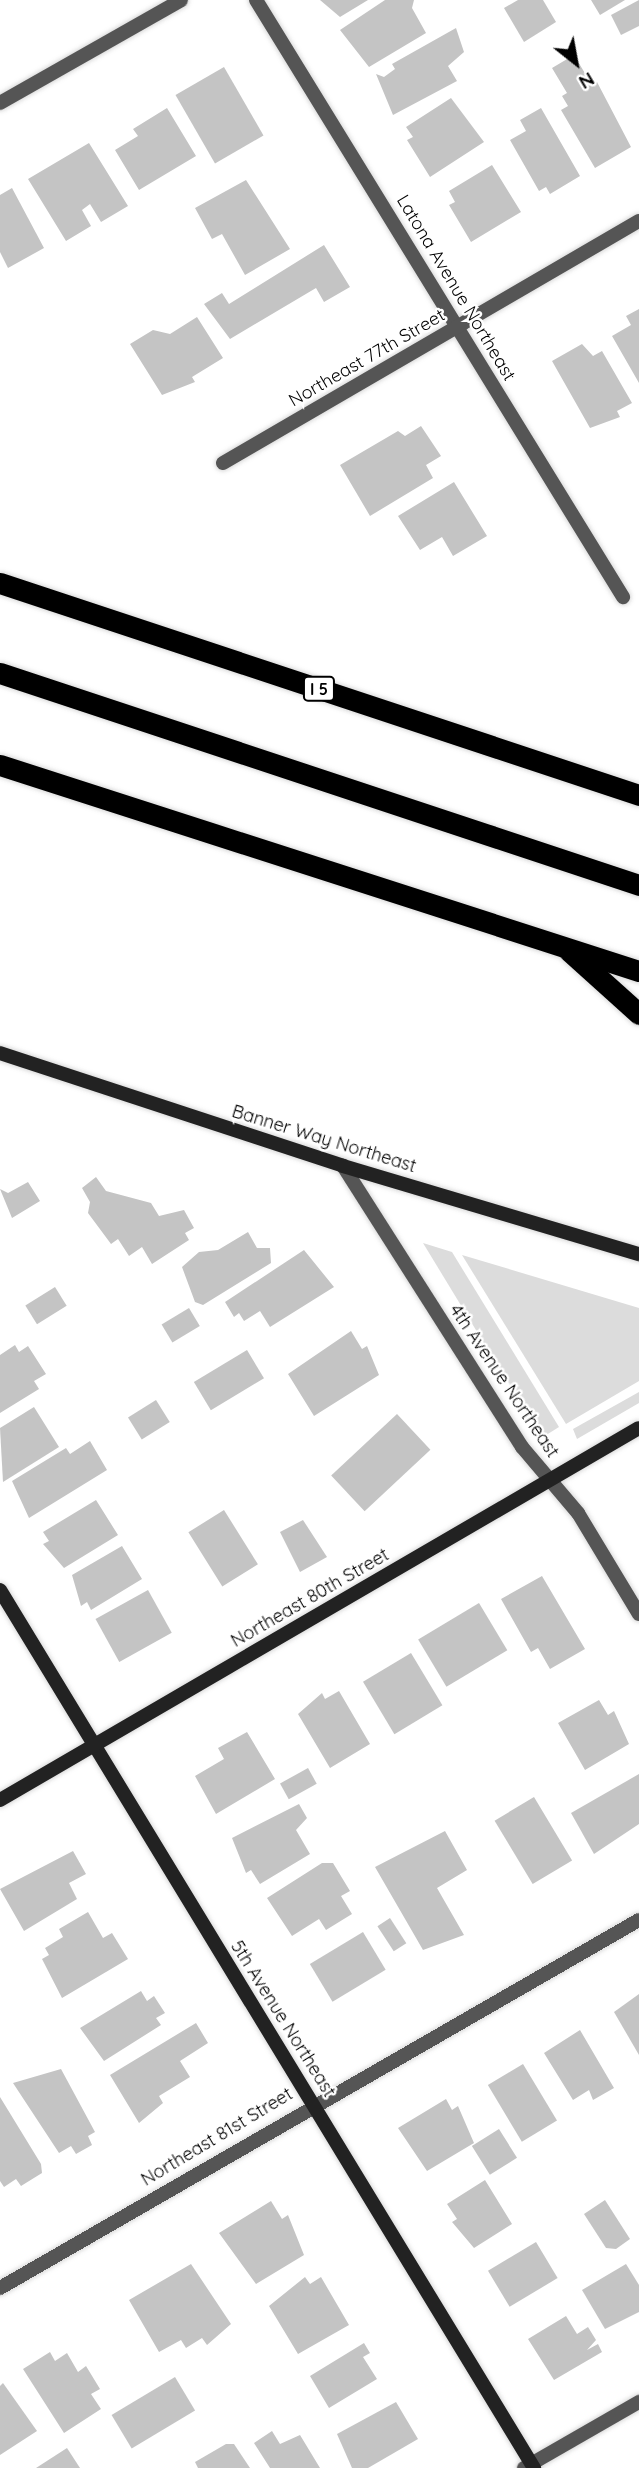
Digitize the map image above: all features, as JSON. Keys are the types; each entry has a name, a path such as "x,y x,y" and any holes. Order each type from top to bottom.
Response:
{"highway":[{"name":"I 5","path":"0,583 639,795"},
{"path":"0,673 639,885"},
{"path":"0,765 639,971"},
{"path":"565,948 639,1014"}],"main road":[{"name":"Banner Way Northeast","path":"0,1053 343,1166 639,1254"},
{"name":"Northeast 80th Street","path":"0,1800 639,1428"},
{"name":"5th Avenue Northeast","path":"0,1590 92,1747 312,2104 530,2467"}],"street":[{"path":"0,103 181,0"},
{"name":"Latona Avenue Northeast","path":"256,0 623,597"},
{"name":"Northeast 77th Street","path":"223,463 639,221"},
{"name":"4th Avenue Northeast","path":"343,1166 390,1243 550,1481 578,1513 639,1614"},
{"name":"Northeast 81st Street","path":"0,2288 312,2104 639,1920"},
{"path":"530,2467 639,2402"}],"shaded area":[{"path":"423,1243 452,1252 559,1427 543,1437 538,1432"},
{"path":"462,1255 639,1308 639,1381 566,1424"},
{"path":"639,1392 639,1403 577,1439 573,1429"}],"building":[{"path":"320,0 368,0 340,17"},
{"path":"385,0 414,0 412,8 426,33 369,67 340,30"},
{"path":"518,0 543,0 556,22 524,42 504,8"},
{"path":"591,0 625,0 600,15"},
{"path":"639,0 639,26 621,35 611,15"},
{"path":"456,28 464,52 448,66 457,81 393,115 376,74 384,77 395,69 392,64"},
{"path":"574,55 592,85 597,82 631,147 595,168 561,110 568,106 562,96 567,93 552,68"},
{"path":"224,67 264,135 215,163 176,95"},
{"path":"451,98 484,142 430,177 407,140 413,137 406,127"},
{"path":"167,108 196,156 139,190 115,150 138,136 133,129"},
{"path":"541,108 580,176 550,194 546,187 539,191 510,140 526,131 520,120"},
{"path":"89,143 128,206 101,222 90,204 82,210 91,226 66,241 28,179"},
{"path":"492,165 521,212 471,242 449,205 455,202 449,191"},
{"path":"246,180 290,249 245,275 222,234 212,239 195,208"},
{"path":"12,188 44,248 8,268 0,252 0,195"},
{"path":"324,245 350,287 324,302 316,288 230,339 204,304 222,293 229,304"},
{"path":"639,309 639,383 612,336 631,325 626,316"},
{"path":"197,317 223,358 192,377 195,382 162,395 130,344 153,330 170,334"},
{"path":"582,344 593,356 602,351 632,403 617,411 620,417 590,428 552,361"},
{"path":"421,426 441,456 426,465 433,478 370,516 340,465 398,431 405,436"},
{"path":"454,482 487,536 453,556 442,537 420,550 398,516"},
{"path":"96,1177 106,1191 151,1203 159,1216 184,1210 194,1228 185,1233 189,1240 152,1264 142,1247 129,1256 118,1239 111,1244 88,1213 90,1202 82,1188"},
{"path":"28,1182 40,1201 12,1218 0,1189 8,1193"},
{"path":"248,1232 257,1248 270,1248 271,1263 203,1305 195,1302 182,1267 199,1252 218,1250"},
{"path":"304,1250 334,1287 270,1327 260,1311 244,1321 239,1313 234,1317 225,1302"},
{"path":"55,1287 67,1306 37,1324 25,1306"},
{"path":"189,1308 200,1326 172,1342 162,1324"},
{"path":"351,1331 362,1349 367,1346 379,1375 314,1416 288,1374"},
{"path":"15,1345 19,1352 28,1346 46,1374 34,1381 39,1389 0,1413 0,1355"},
{"path":"247,1350 264,1378 211,1410 194,1382"},
{"path":"156,1400 170,1422 142,1440 128,1417"},
{"path":"34,1407 59,1447 3,1482 0,1428"},
{"path":"397,1414 430,1450 365,1511 331,1475"},
{"path":"90,1441 107,1470 29,1518 12,1481 66,1448 70,1454"},
{"path":"96,1500 118,1535 64,1568 43,1544 49,1541 43,1532"},
{"path":"224,1510 258,1564 222,1587 188,1532"},
{"path":"303,1520 327,1557 300,1572 280,1532"},
{"path":"122,1546 142,1579 91,1610 87,1602 81,1606 72,1575"},
{"path":"542,1576 585,1649 550,1669 538,1648 531,1652 501,1599"},
{"path":"148,1590 172,1633 119,1662 96,1619"},
{"path":"479,1603 507,1650 446,1687 418,1640"},
{"path":"411,1653 442,1705 394,1734 363,1682"},
{"path":"339,1691 370,1744 330,1768 298,1714 322,1693 325,1699"},
{"path":"599,1700 608,1715 614,1711 629,1744 585,1770 558,1723"},
{"path":"247,1732 275,1779 216,1814 195,1776 224,1759 218,1748"},
{"path":"308,1768 317,1784 289,1799 280,1784"},
{"path":"639,1774 639,1824 594,1854 571,1813"},
{"path":"534,1797 572,1860 533,1884 495,1821"},
{"path":"299,1804 307,1818 296,1830 310,1854 260,1884 251,1870 246,1873 232,1838"},
{"path":"445,1831 467,1870 437,1888 464,1935 423,1950 375,1867"},
{"path":"73,1851 86,1874 69,1883 77,1899 24,1931 0,1889"},
{"path":"322,1863 333,1863 350,1891 341,1896 352,1914 326,1930 319,1919 292,1936 267,1898"},
{"path":"88,1912 103,1938 112,1933 128,1959 62,1998 42,1959 49,1955 45,1948 63,1937 59,1929"},
{"path":"390,1918 406,1943 394,1951 377,1926"},
{"path":"363,1932 386,1970 333,2002 310,1964"},
{"path":"141,1991 147,2001 154,1996 165,2013 156,2018 161,2025 104,2061 80,2028"},
{"path":"639,1994 639,2055 614,2012"},
{"path":"196,2023 208,2043 180,2061 190,2077 159,2096 163,2103 139,2123 110,2075"},
{"path":"580,2030 614,2088 593,2100 589,2090 573,2100 544,2053"},
{"path":"523,2064 557,2121 522,2142 488,2085"},
{"path":"61,2069 95,2132 88,2136 92,2145 76,2154 71,2146 59,2153 13,2083"},
{"path":"0,2097 41,2164 42,2173 21,2186 16,2179 4,2187 0,2181"},
{"path":"446,2099 452,2110 458,2106 474,2143 427,2171 398,2128"},
{"path":"499,2129 517,2158 490,2175 472,2146"},
{"path":"485,2180 512,2224 474,2248 452,2222 457,2219 447,2204"},
{"path":"605,2200 630,2239 616,2249 606,2248 584,2214"},
{"path":"271,2201 282,2219 288,2215 304,2255 256,2284 219,2233"},
{"path":"536,2242 558,2278 510,2307 488,2271"},
{"path":"191,2264 231,2324 207,2345 202,2338 186,2348 181,2340 159,2352 129,2300"},
{"path":"626,2264 639,2285 639,2312 605,2329 582,2290"},
{"path":"305,2277 310,2284 321,2277 349,2325 298,2354 269,2306"},
{"path":"566,2316 577,2334 588,2327 596,2340 587,2350 598,2344 602,2352 554,2380 528,2339"},
{"path":"364,2343 370,2353 363,2357 377,2379 329,2408 310,2376"},
{"path":"50,2352 55,2361 67,2353 78,2372 86,2366 100,2389 91,2394 101,2409 64,2433 23,2369"},
{"path":"175,2377 195,2410 132,2449 112,2415"},
{"path":"3,2383 37,2431 0,2455 0,2386"},
{"path":"396,2402 418,2439 368,2468 352,2468 337,2434"},
{"path":"272,2431 280,2444 300,2435 320,2468 270,2468 254,2443"},
{"path":"226,2444 234,2444 250,2468 198,2468 195,2462"},
{"path":"67,2448 80,2468 36,2468"}]}
